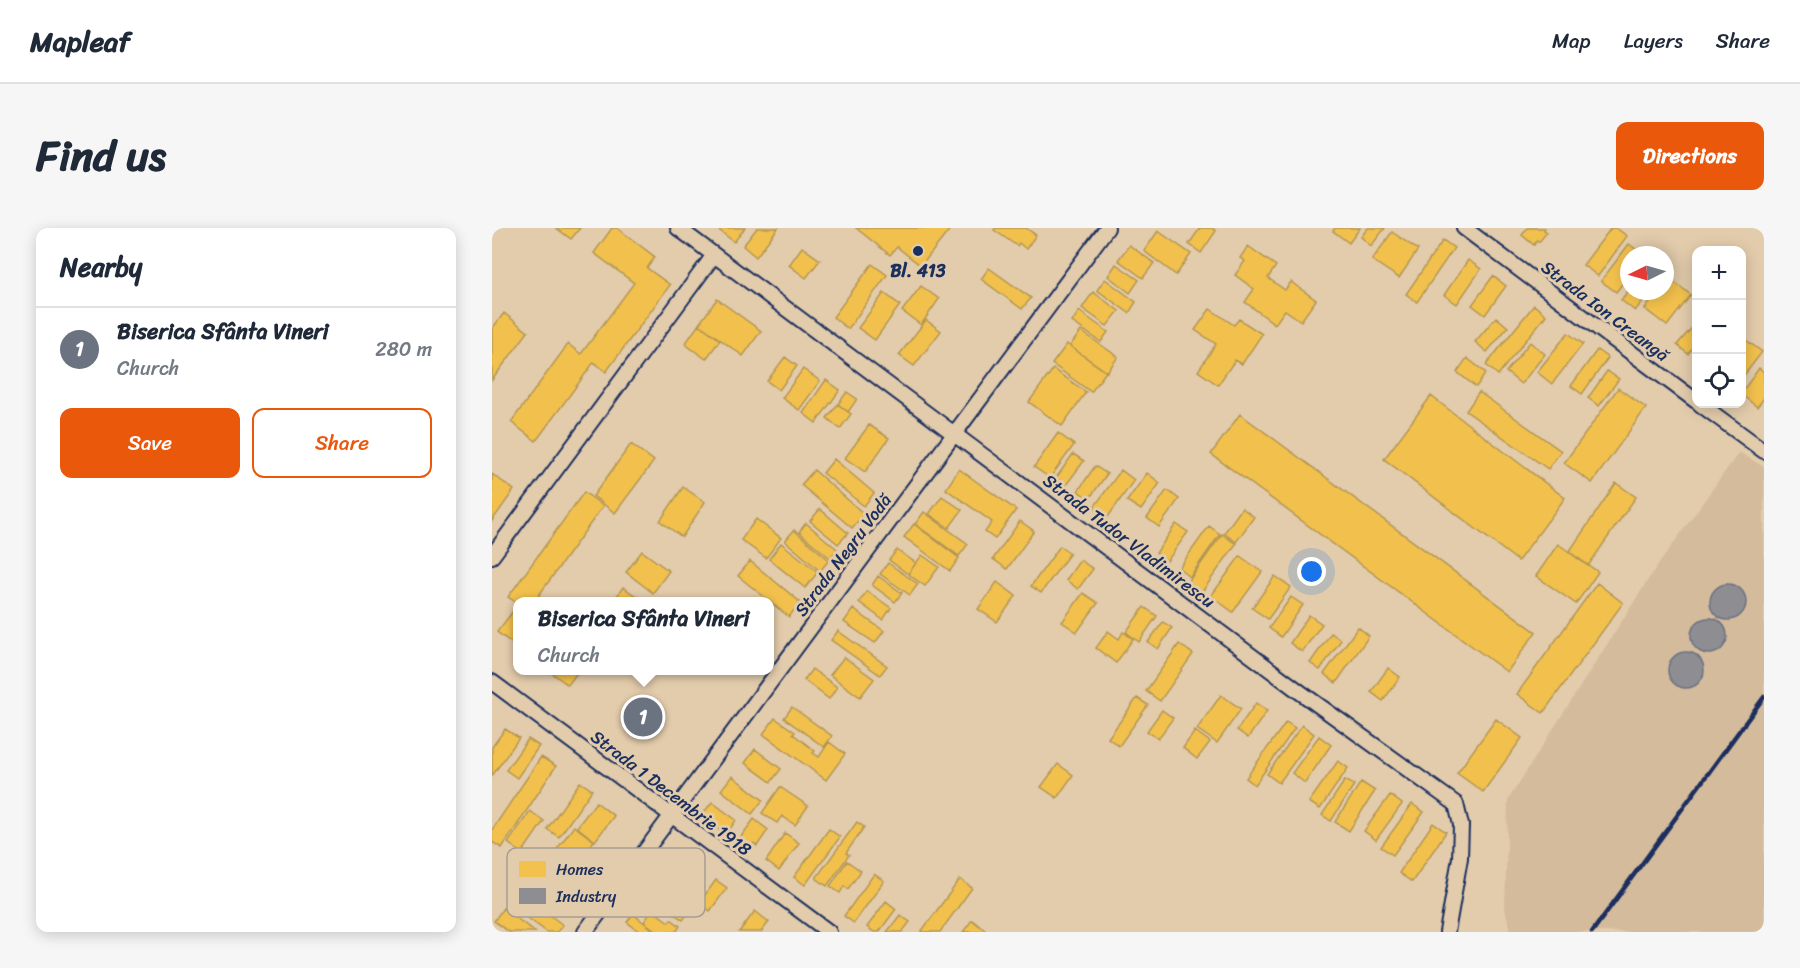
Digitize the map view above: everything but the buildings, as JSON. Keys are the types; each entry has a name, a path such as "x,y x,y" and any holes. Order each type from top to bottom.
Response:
{"street":[{"name":"Strada Tudor Vladimirescu","path":"678,228 1300,692 1455,804 1461,825 1460,858 1447,932"},
{"name":"Strada Negru Vodă","path":"647,848 1107,228"},
{"name":"Strada Ion Creangă","path":"1464,228 1692,398"},
{"path":"492,556 714,255"},
{"path":"1705,408 1764,451"},
{"name":"Strada 1 Decembrie 1918","path":"492,682 829,932"},
{"name":"Strada Negru Vodă","path":"585,932 596,917"}],"shaded area":[{"path":"1739,452 1764,467 1764,932 1511,932 1505,909 1508,800 1653,572"}],"railway":[{"path":"1592,932 1764,697"}],"place":[{"name":"Bl. 413","path":"918,251"},
{"name":"Biserica Sfânta Vineri","path":"643,717"}]}
